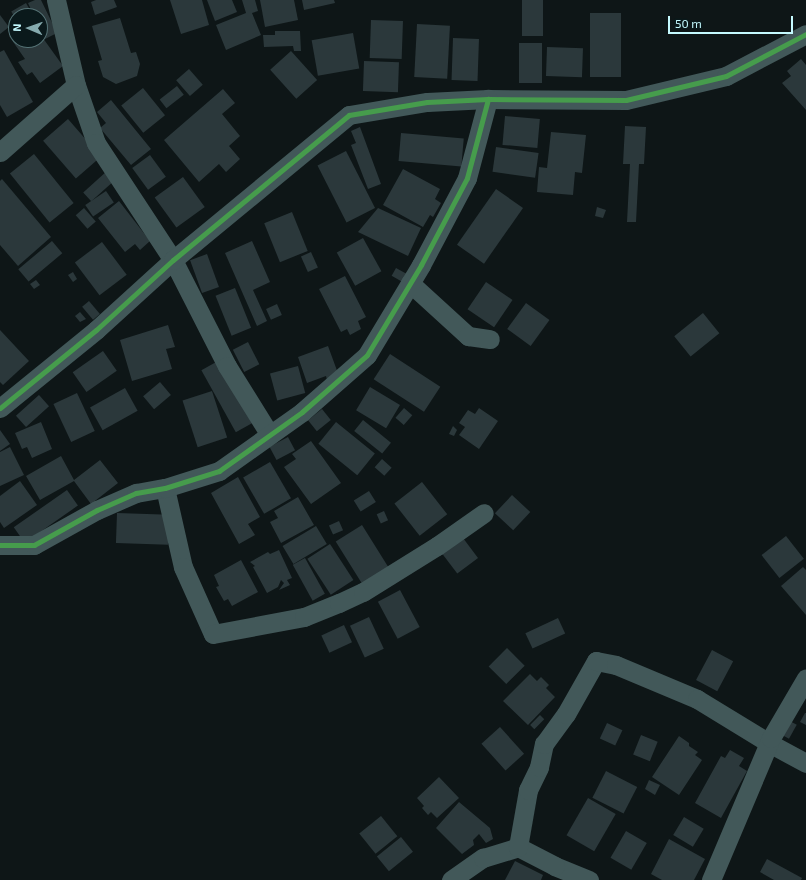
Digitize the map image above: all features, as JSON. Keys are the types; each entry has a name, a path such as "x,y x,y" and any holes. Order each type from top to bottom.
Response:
{"street":[{"path":"56,0 76,85 96,143 173,260 227,366 270,435"},
{"path":"0,408 96,330 173,260 349,115 427,102 488,99 626,100 726,76 806,34"},
{"path":"0,152 76,85"},
{"path":"0,545 34,546 96,510 136,493 165,488 219,471 302,412 367,355 410,283 467,178 488,99"},
{"path":"410,283 468,336 490,339"},
{"path":"165,488 183,567 212,634 304,617 339,603 363,592 437,546 484,513"},
{"path":"518,847 528,790 539,767 544,744 566,714 596,661 616,665 698,699 769,743 806,763"},
{"path":"711,880 769,743 806,678"},
{"path":"451,880 482,858 518,847 554,866 589,880"}],"building":[{"path":"35,0 41,0 45,8 30,8 28,3"},
{"path":"96,0 114,0 117,7 95,15 91,2"},
{"path":"170,0 202,0 209,25 181,34"},
{"path":"207,0 232,0 237,12 215,21"},
{"path":"242,0 255,0 258,11 252,13 261,35 226,50 216,25 246,13"},
{"path":"260,0 294,0 298,20 265,27"},
{"path":"302,0 334,0 335,3 304,10"},
{"path":"522,0 543,0 543,36 522,36"},
{"path":"26,3 29,8 17,8"},
{"path":"590,13 621,13 621,77 590,77"},
{"path":"48,14 57,33 48,38"},
{"path":"0,15 8,28 0,34"},
{"path":"120,18 131,53 136,52 140,64 137,76 116,84 103,77 98,61 102,60 92,26"},
{"path":"371,20 403,21 402,59 370,58"},
{"path":"417,24 450,26 447,79 414,77"},
{"path":"275,31 300,31 301,51 294,51 293,46 264,47 263,35 275,35"},
{"path":"353,33 359,68 318,76 312,40"},
{"path":"453,38 479,39 478,81 452,80"},
{"path":"519,43 542,43 542,83 519,83"},
{"path":"48,45 63,66 40,83 32,72 27,75 18,62 25,59 17,48 48,48"},
{"path":"547,47 583,48 582,77 546,76"},
{"path":"4,50 33,102 7,117 0,105 0,52"},
{"path":"291,51 317,80 296,99 270,70"},
{"path":"801,59 806,65 806,110 782,83 791,76 787,71"},
{"path":"364,61 399,62 398,92 363,91"},
{"path":"189,69 203,85 190,96 176,80"},
{"path":"177,86 184,95 166,108 160,100"},
{"path":"143,88 165,115 143,133 121,106"},
{"path":"223,89 235,103 222,114 240,136 229,146 240,159 226,172 219,164 199,182 164,140"},
{"path":"111,100 151,149 131,165 100,128 106,123 97,112"},
{"path":"505,116 540,119 537,148 502,145"},
{"path":"68,119 101,157 76,178 43,141"},
{"path":"625,126 646,127 644,164 639,164 636,222 627,222 630,164 623,164"},
{"path":"360,127 381,184 368,189 351,145 356,143 351,131"},
{"path":"551,132 586,135 582,173 575,172 573,195 537,192 539,167 547,168"},
{"path":"401,133 464,138 461,166 399,161"},
{"path":"496,147 539,153 535,178 493,172"},
{"path":"346,151 375,208 347,223 317,166"},
{"path":"34,154 74,203 50,222 10,174"},
{"path":"150,155 166,177 148,190 132,168"},
{"path":"403,169 440,189 435,199 441,203 433,217 430,215 423,227 383,205"},
{"path":"107,171 115,180 91,201 83,192"},
{"path":"183,177 205,207 176,228 155,198"},
{"path":"2,179 51,237 18,266 0,245 0,181"},
{"path":"496,189 523,208 484,264 457,245"},
{"path":"106,191 114,203 93,217 85,205"},
{"path":"119,201 150,241 140,250 135,244 125,252 98,218"},
{"path":"597,207 606,210 603,218 595,216"},
{"path":"84,208 96,222 88,229 76,215"},
{"path":"378,208 421,228 408,256 358,232"},
{"path":"292,212 308,251 280,262 264,223"},
{"path":"363,238 381,271 355,286 337,253"},
{"path":"52,241 62,253 29,282 18,269"},
{"path":"252,241 270,282 253,290 267,321 257,326 225,253"},
{"path":"102,242 127,275 100,295 75,262"},
{"path":"311,252 318,268 308,272 301,256"},
{"path":"207,254 219,287 202,293 190,260"},
{"path":"396,268 407,274 403,282 392,276"},
{"path":"73,272 77,279 73,282 68,275"},
{"path":"345,276 366,317 358,321 361,329 350,335 347,329 341,332 319,289"},
{"path":"36,280 40,285 34,289 30,284"},
{"path":"486,282 513,300 494,327 468,309"},
{"path":"235,288 251,328 232,336 216,296"},
{"path":"89,301 100,314 93,320 82,307"},
{"path":"526,303 549,320 531,346 507,329"},
{"path":"277,304 282,315 271,320 266,309"},
{"path":"80,312 86,319 80,322 75,316"},
{"path":"703,313 719,333 691,356 674,336"},
{"path":"168,325 175,347 166,349 172,369 132,381 120,340"},
{"path":"0,330 29,361 3,385 0,382"},
{"path":"248,342 259,364 244,372 233,350"},
{"path":"328,346 339,376 327,380 326,376 307,383 298,357"},
{"path":"103,351 117,371 86,392 73,372"},
{"path":"390,354 440,387 424,412 374,379"},
{"path":"218,361 252,423 236,432 201,370"},
{"path":"298,366 305,393 277,401 270,374"},
{"path":"160,382 171,395 154,409 143,396"},
{"path":"370,387 400,405 386,428 356,410"},
{"path":"125,388 138,411 103,430 90,407"},
{"path":"212,391 227,438 198,447 183,401"},
{"path":"77,393 95,431 71,442 53,404"},
{"path":"39,395 49,406 26,427 16,416"},
{"path":"404,408 412,415 404,425 395,418"},
{"path":"479,408 498,421 479,449 459,435 465,427 459,423 468,410 475,414"},
{"path":"322,409 331,420 317,431 308,420"},
{"path":"363,420 391,443 382,454 354,431"},
{"path":"41,422 52,449 32,458 27,447 22,449 15,433"},
{"path":"336,422 375,453 357,475 318,444"},
{"path":"453,426 457,430 454,436 449,434"},
{"path":"0,430 10,444 0,451"},
{"path":"288,437 295,450 277,460 269,447"},
{"path":"311,441 341,483 311,504 284,467 296,459 292,454"},
{"path":"10,447 24,475 0,486 0,452"},
{"path":"61,456 74,480 100,460 118,483 91,504 74,481 40,500 26,476"},
{"path":"382,459 392,468 384,476 375,467"},
{"path":"270,462 291,498 264,514 243,478"},
{"path":"238,477 260,517 248,524 255,535 239,544 211,493"},
{"path":"20,481 37,505 4,528 0,522 0,496"},
{"path":"422,482 447,514 420,536 394,504"},
{"path":"67,490 78,506 25,543 14,527"},
{"path":"369,491 376,502 361,512 354,501"},
{"path":"512,495 530,512 513,530 495,513"},
{"path":"298,497 314,525 281,543 270,522 278,518 274,511"},
{"path":"384,511 388,520 381,523 377,514"},
{"path":"117,513 169,515 168,545 116,543"},
{"path":"339,521 343,530 333,535 329,525"},
{"path":"362,525 389,568 363,585 336,541"},
{"path":"316,526 327,544 293,564 283,546"},
{"path":"786,536 804,559 779,578 762,555"},
{"path":"463,538 478,558 457,574 442,554"},
{"path":"330,544 353,580 331,595 307,559"},
{"path":"279,550 292,578 287,580 290,585 279,590 284,583 281,580 278,587 267,593 253,567 255,566 250,562 268,552 270,554"},
{"path":"305,558 325,594 313,601 293,565"},
{"path":"241,560 258,592 232,606 228,599 224,601 216,587 219,586 214,575"},
{"path":"803,567 806,570 806,615 781,586"},
{"path":"400,590 420,627 398,639 378,602"},
{"path":"369,617 384,649 365,658 350,626"},
{"path":"558,618 565,633 533,649 525,633"},
{"path":"344,625 352,642 329,653 321,636"},
{"path":"507,648 525,666 506,684 489,666"},
{"path":"712,650 733,661 717,691 696,680"},
{"path":"530,674 537,681 541,677 549,685 546,688 555,697 528,725 503,701"},
{"path":"806,713 806,725 800,722"},
{"path":"540,715 544,719 534,729 530,725"},
{"path":"788,720 797,725 789,739 780,734"},
{"path":"607,723 622,730 615,746 600,738"},
{"path":"500,727 524,754 506,770 481,744"},
{"path":"641,735 658,742 650,761 633,754"},
{"path":"679,736 689,743 689,746 698,752 695,755 702,760 679,795 652,777"},
{"path":"730,750 744,758 739,766 747,771 721,818 695,803 721,756 725,758"},
{"path":"606,771 637,787 624,814 592,798"},
{"path":"439,777 459,798 437,818 431,812 428,815 422,808 424,806 417,798"},
{"path":"649,780 660,785 655,795 645,789"},
{"path":"588,798 616,814 594,851 566,835"},
{"path":"459,802 490,828 493,839 486,843 479,834 473,840 474,845 462,854 436,828"},
{"path":"381,816 397,836 376,854 359,834"},
{"path":"684,817 704,829 693,847 673,835"},
{"path":"626,831 647,843 631,870 610,858"},
{"path":"401,837 413,852 389,871 377,857"},
{"path":"669,839 705,859 694,880 662,880 651,874"},
{"path":"767,859 802,878 801,880 774,880 760,872"},
{"path":"515,861 543,875 541,880 505,880"}],"cycle path":[{"path":"0,408 96,330 173,260 349,115 427,102 488,99 626,100 726,76 806,34"},
{"path":"0,545 34,545 97,510 136,493 165,488 219,471 302,412 367,355 421,265 467,178 488,99"}]}
